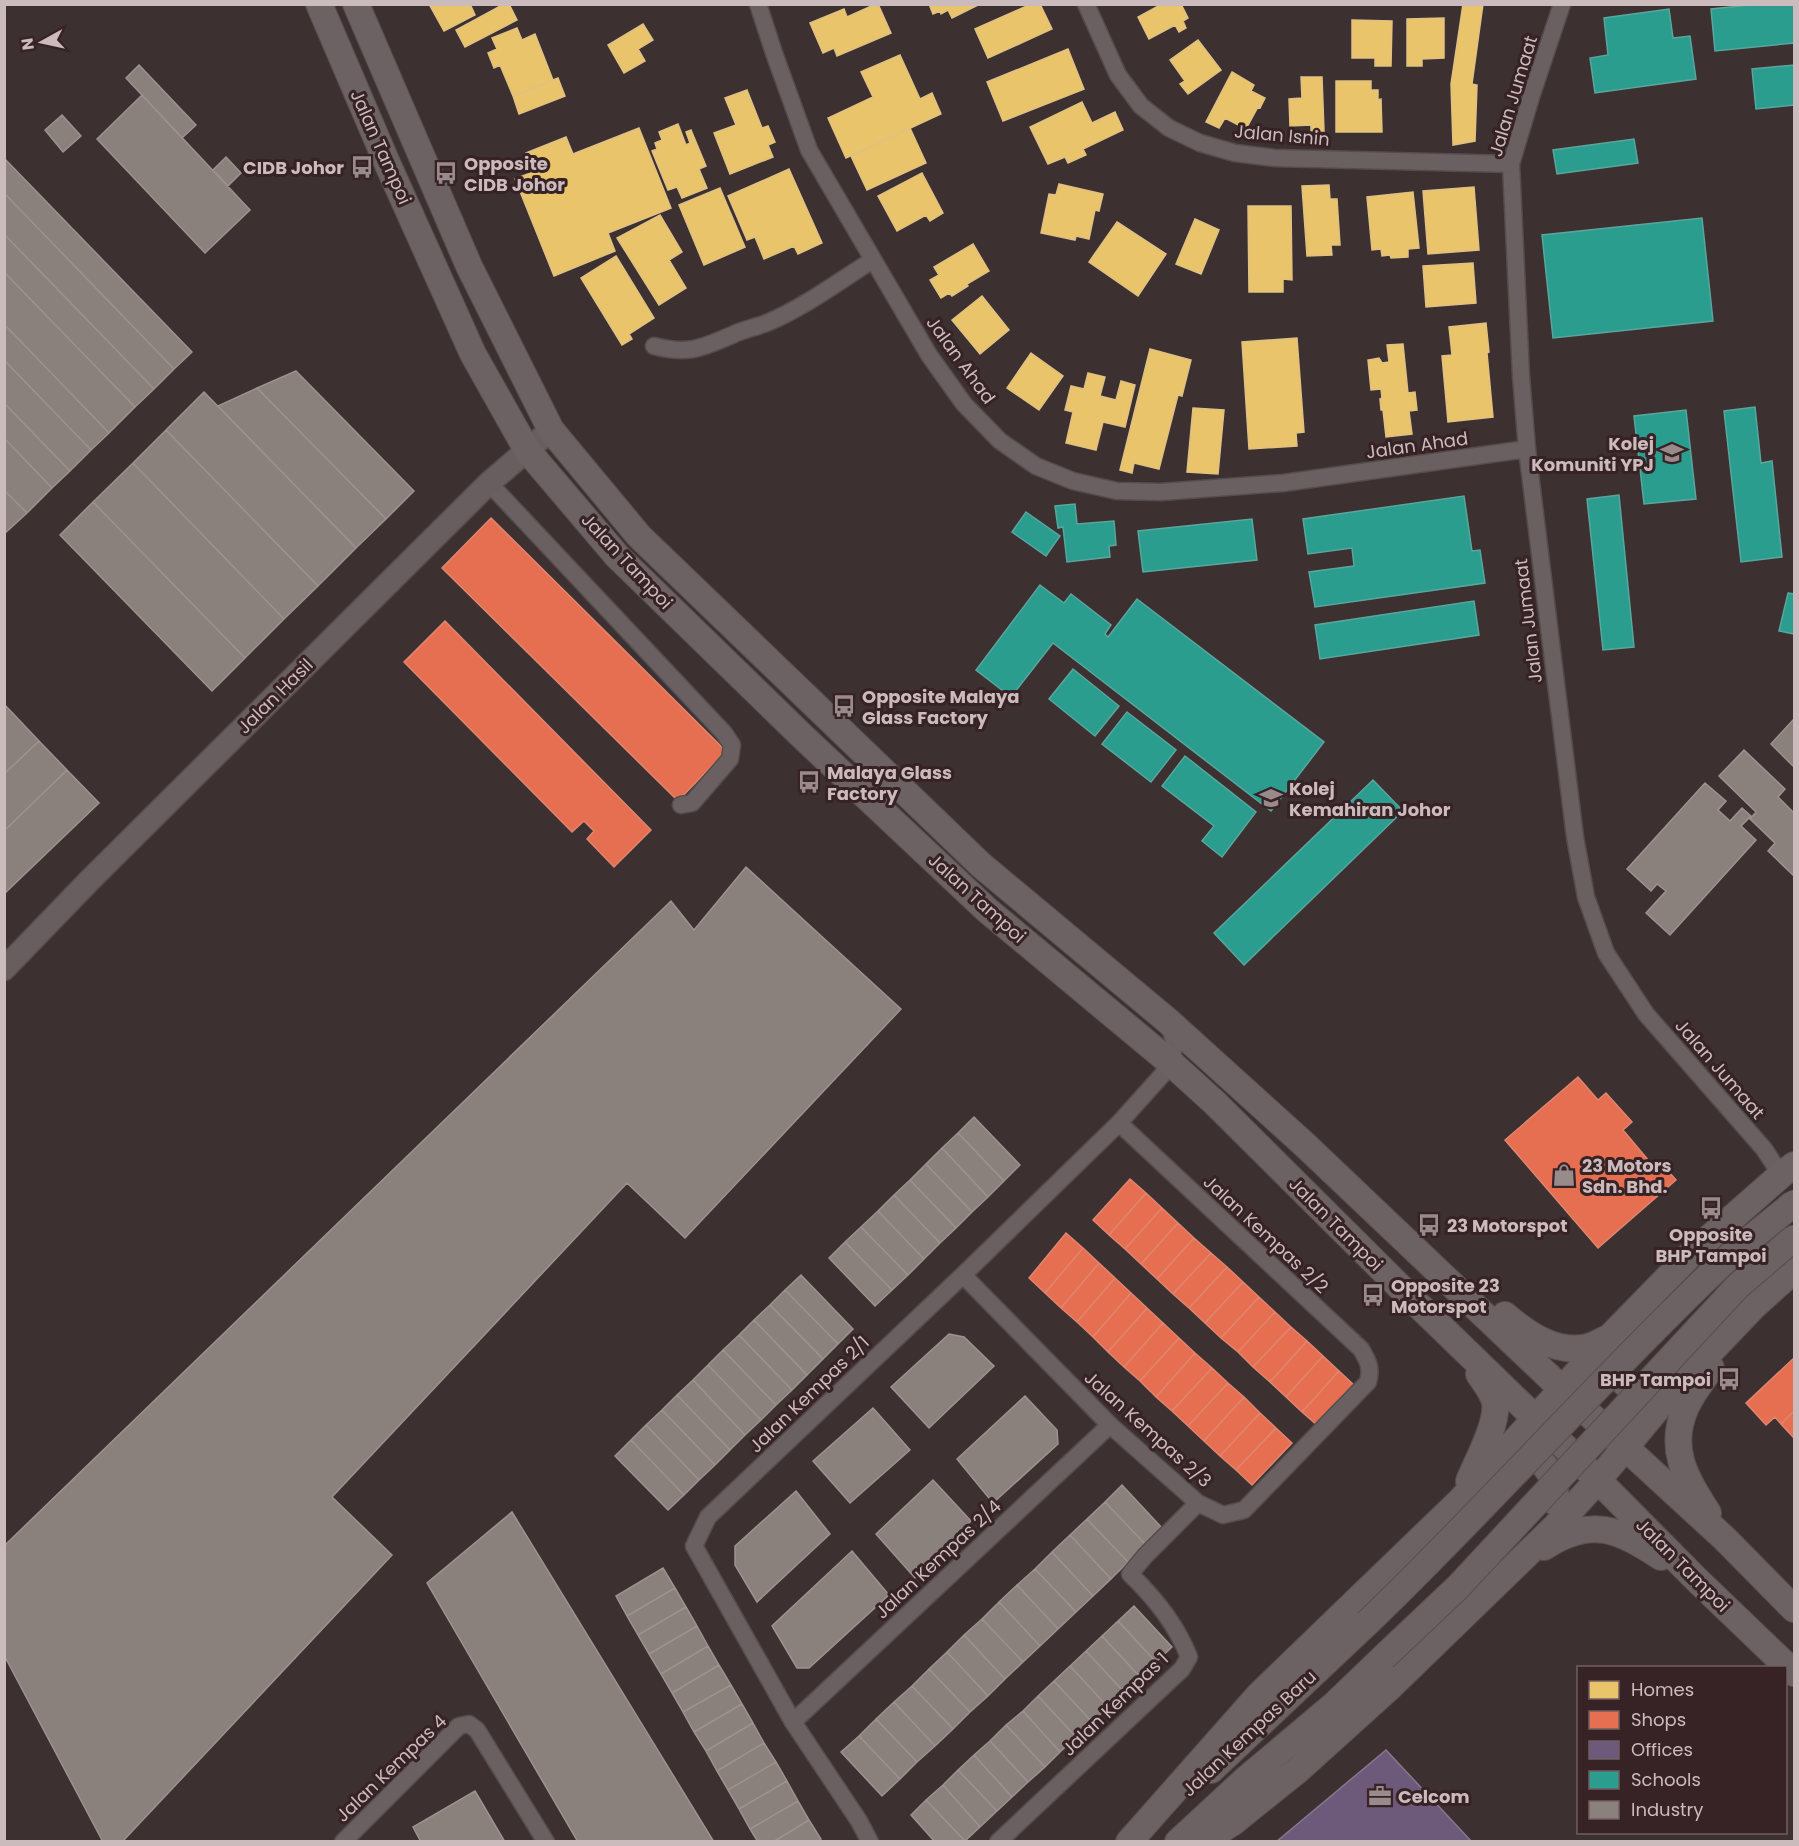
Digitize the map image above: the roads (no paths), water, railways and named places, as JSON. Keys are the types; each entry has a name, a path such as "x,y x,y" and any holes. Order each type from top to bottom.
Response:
{"main road":[{"name":"Jalan Tampoi","path":"319,4 473,354 527,450 617,556 987,910 1172,1064 1215,1103 1787,1666"},
{"name":"Jalan Tampoi","path":"356,4 469,266 551,430 639,536 981,865 1168,1021 1305,1145 1563,1390 1725,1539 1794,1609"},
{"path":"1129,1842 1259,1695 1461,1500 1610,1337 1690,1255 1788,1170"},
{"name":"Jalan Kempas Baru","path":"1129,1842 1243,1741 1433,1560 1591,1394 1711,1273 1794,1203"},
{"path":"1374,1210 1435,1252 1524,1332 1562,1349 1585,1348 1610,1337"},
{"name":"Jalan Kempas Baru","path":"1178,1842 1245,1780 1334,1705 1458,1587 1738,1286 1794,1238"},
{"path":"1202,1842 1232,1823 1298,1770 1391,1686 1515,1567 1598,1480 1667,1397 1794,1269"},
{"path":"1409,1296 1483,1379 1495,1404 1493,1423 1461,1500"},
{"path":"1725,1539 1691,1486 1680,1462 1677,1443 1679,1424 1686,1406 1744,1317"},
{"path":"1610,1337 1611,1365 1617,1376 1636,1392 1647,1396 1667,1397"},
{"path":"1499,1458 1514,1454 1530,1455 1544,1464 1553,1476 1557,1492 1554,1508 1556,1526"},
{"path":"1515,1567 1550,1543 1572,1532 1600,1528 1619,1533 1644,1546 1697,1580"}],"street":[{"name":"Jalan Ahad","path":"758,4 809,150 929,355 964,404 1000,441 1036,466 1073,482 1117,491 1161,492 1283,483 1527,449"},
{"name":"Jalan Isnin","path":"1086,4 1118,75 1141,106 1169,128 1200,143 1235,153 1275,158 1511,164"},
{"name":"Jalan Jumaat","path":"1562,4 1511,164 1521,376 1527,449 1575,837 1586,897 1606,953 1646,1014 1764,1149 1788,1170"},
{"path":"654,346 670,350 698,349 768,322 794,309 873,260"},
{"name":"Jalan Hasil","path":"4,969 489,483 551,430"},
{"path":"489,483 724,733 732,745 730,759 692,803 681,805"},
{"path":"1168,1021 1174,1042 1172,1064"},
{"name":"Jalan Kempas 2/1","path":"870,1842 860,1821 793,1722 694,1546 708,1517 1119,1123 1172,1064"},
{"name":"Jalan Kempas 2/2","path":"1119,1123 1361,1349 1369,1364 1368,1382"},
{"name":"Jalan Kempas 2/3","path":"963,1275 1110,1425 1198,1503 1223,1515 1244,1510 1368,1382"},
{"name":"Jalan Kempas 2/4","path":"793,1722 1110,1425"},
{"name":"Jalan Kempas 1","path":"998,1842 1182,1669 1189,1657 1182,1641 1145,1589 1130,1574 1198,1503"},
{"name":"Jalan Kempas 4","path":"343,1842 459,1726 469,1724 477,1730 546,1842"}],"place":[{"name":"CIDB Johor","path":"362,167"},
{"name":"Opposite CIDB Johor","path":"446,173"},
{"name":"Kolej Komuniti YPJ","path":"1672,453"},
{"name":"Opposite Malaya Glass Factory","path":"844,706"},
{"name":"Malaya Glass Factory","path":"809,782"},
{"name":"Kolej Kemahiran Johor","path":"1271,798"},
{"name":"23 Motors Sdn. Bhd.","path":"1564,1175"},
{"name":"Opposite BHP Tampoi","path":"1711,1208"},
{"name":"23 Motorspot","path":"1429,1225"},
{"name":"Opposite 23 Motorspot","path":"1373,1295"},
{"name":"BHP Tampoi","path":"1729,1379"},
{"name":"Celcom","path":"1380,1796"}]}
